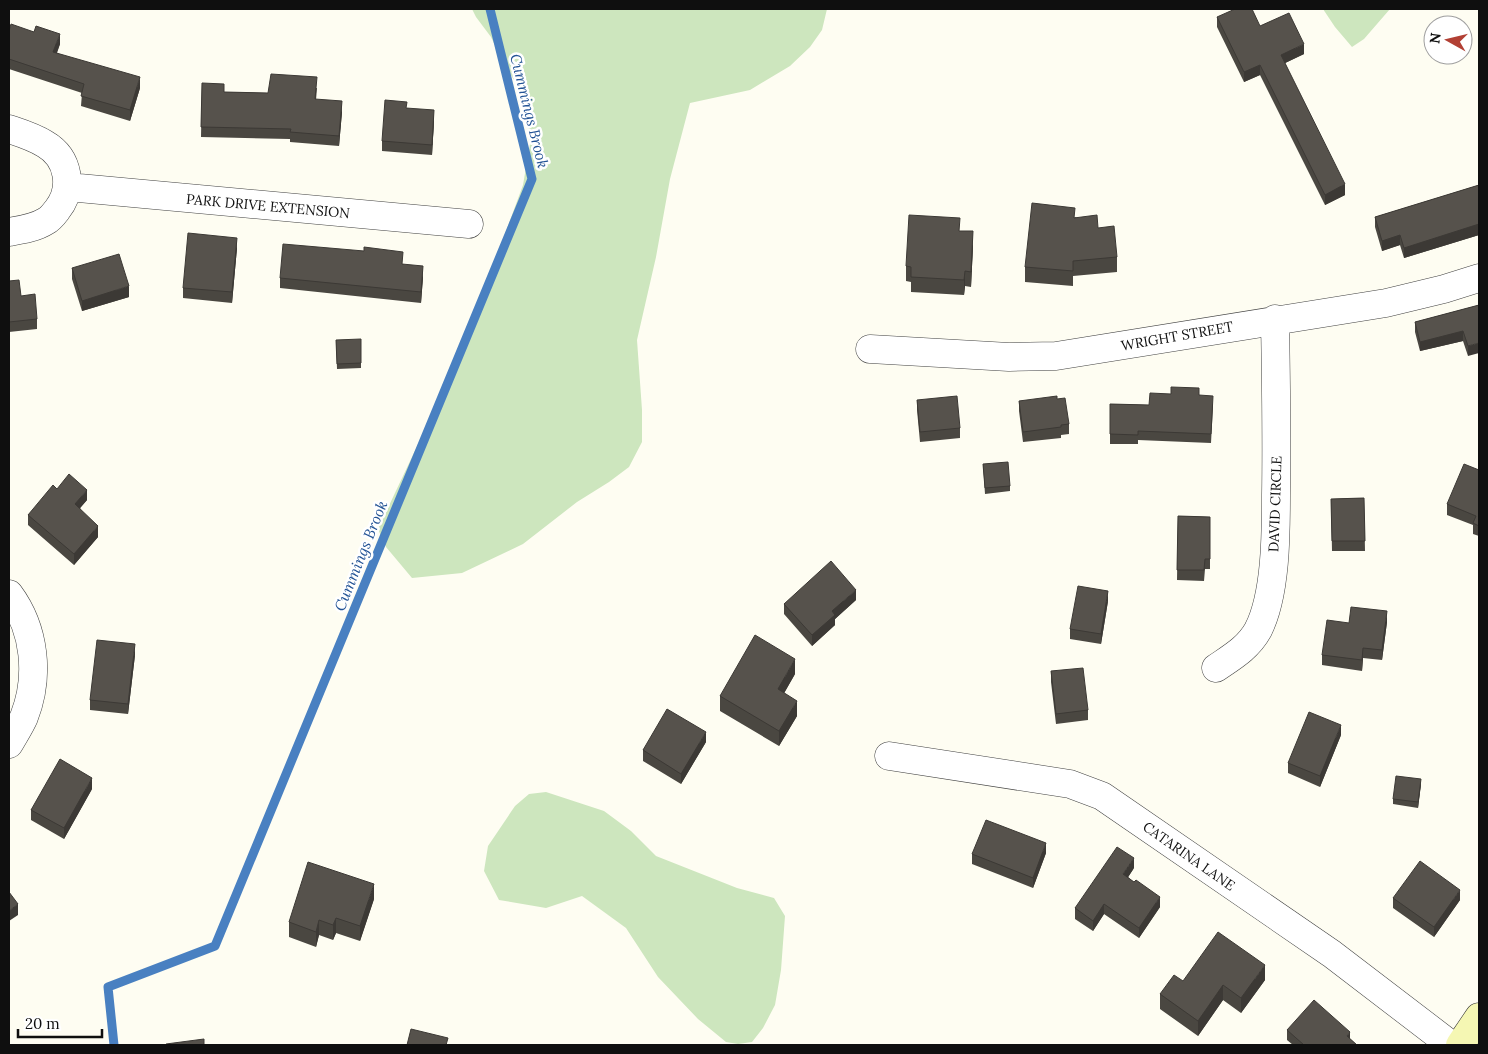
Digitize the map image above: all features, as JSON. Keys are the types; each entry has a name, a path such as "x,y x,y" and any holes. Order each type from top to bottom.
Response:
{"main road":[{"path":"1460,1045 1479,1017"}],"street":[{"path":"9,129 45,144 52,150 63,164 68,187 64,200 47,221 9,232"},
{"name":"PARK DRIVE EXTENSION","path":"68,187 469,224"},
{"name":"WRIGHT STREET","path":"870,349 1009,358 1056,356 1409,298 1479,278"},
{"name":"DAVID CIRCLE","path":"1216,668 1241,652 1250,641 1261,621 1269,592 1276,518 1276,320"},
{"path":"9,594 26,627 32,648 33,670 26,712 9,744"},
{"name":"CATARINA LANE","path":"889,756 1070,784 1102,796 1332,954 1451,1045"}],"green space":[{"path":"472,9 827,9 822,30 810,47 790,66 750,90 690,103 670,179 656,257 637,340 642,410 642,442 629,467 577,502 523,544 462,573 412,578 386,547 378,529 461,353 523,185 530,144 527,109 519,88 504,64 491,37"},
{"path":"1323,9 1390,9 1364,39 1352,47"},
{"path":"546,792 604,811 631,831 656,856 737,888 774,898 785,916 781,970 775,1005 763,1028 752,1042 738,1044 726,1042 698,1019 658,977 626,928 582,896 546,908 499,900 484,871 488,846 515,806 529,794"}],"building":[{"path":"1235,9 1252,9 1260,26 1289,13 1304,44 1281,55 1345,184 1325,195 1260,65 1244,72 1217,17"},
{"path":"11,24 34,32 36,26 60,34 53,52 140,77 130,110 81,96 84,84 9,59 9,31"},
{"path":"271,74 317,77 315,99 342,101 339,136 290,132 291,129 201,127 202,83 224,84 224,92 268,93"},
{"path":"385,100 407,102 406,108 434,110 432,145 382,141"},
{"path":"1479,185 1479,224 1404,248 1400,235 1382,241 1375,217"},
{"path":"1032,203 1075,208 1074,218 1097,215 1098,228 1114,226 1117,257 1073,261 1073,271 1025,267"},
{"path":"909,215 960,218 959,231 973,231 971,272 965,271 964,280 911,277 911,267 906,266"},
{"path":"188,233 237,238 232,292 183,288"},
{"path":"283,244 364,251 364,247 403,252 402,264 423,266 421,292 280,278"},
{"path":"119,254 129,286 82,301 72,268"},
{"path":"19,280 21,296 35,294 37,319 9,322 9,281"},
{"path":"1479,305 1479,343 1468,346 1463,331 1420,342 1415,322"},
{"path":"361,339 361,363 337,364 336,340"},
{"path":"1171,387 1199,388 1199,395 1213,396 1211,434 1138,431 1138,435 1110,434 1110,404 1149,405 1150,393 1171,394"},
{"path":"957,396 960,428 920,432 917,400"},
{"path":"1057,396 1057,399 1065,398 1069,424 1061,425 1061,427 1023,432 1019,401"},
{"path":"1008,462 1010,486 985,488 983,464"},
{"path":"1464,464 1479,470 1479,526 1473,523 1476,516 1447,504"},
{"path":"69,474 87,490 75,504 98,526 74,554 28,515 53,485 57,489"},
{"path":"1364,498 1365,541 1332,541 1331,499"},
{"path":"1178,516 1210,517 1210,559 1205,559 1204,570 1177,570"},
{"path":"831,561 856,590 832,611 835,615 812,635 784,604"},
{"path":"1078,586 1108,591 1101,634 1070,629"},
{"path":"1351,607 1387,611 1382,650 1363,648 1362,660 1322,655 1327,620 1349,623"},
{"path":"755,635 795,659 778,689 797,701 779,731 720,696"},
{"path":"97,640 135,644 128,704 90,700"},
{"path":"1083,668 1088,710 1056,714 1051,671"},
{"path":"667,709 706,732 681,774 643,750"},
{"path":"1309,712 1341,725 1320,776 1288,763"},
{"path":"60,759 92,778 64,828 31,810"},
{"path":"1396,776 1421,779 1418,802 1393,799"},
{"path":"986,820 1046,843 1033,878 972,854"},
{"path":"1117,847 1134,858 1123,874 1134,882 1136,880 1160,897 1139,928 1104,904 1093,921 1075,908"},
{"path":"1420,861 1460,890 1434,927 1393,898"},
{"path":"308,862 374,884 360,926 336,918 333,925 319,920 316,932 289,922"},
{"path":"9,892 18,904 9,911"},
{"path":"1218,932 1265,965 1241,998 1223,985 1198,1021 1160,994 1174,975 1183,981"},
{"path":"1314,1000 1350,1032 1347,1036 1357,1045 1304,1045 1287,1030"},
{"path":"411,1029 448,1038 446,1045 407,1045"},
{"path":"204,1039 204,1045 166,1044"}],"waterway":[{"name":"Cummings Brook","path":"114,1045 108,987 215,946 532,179 490,9"}]}
